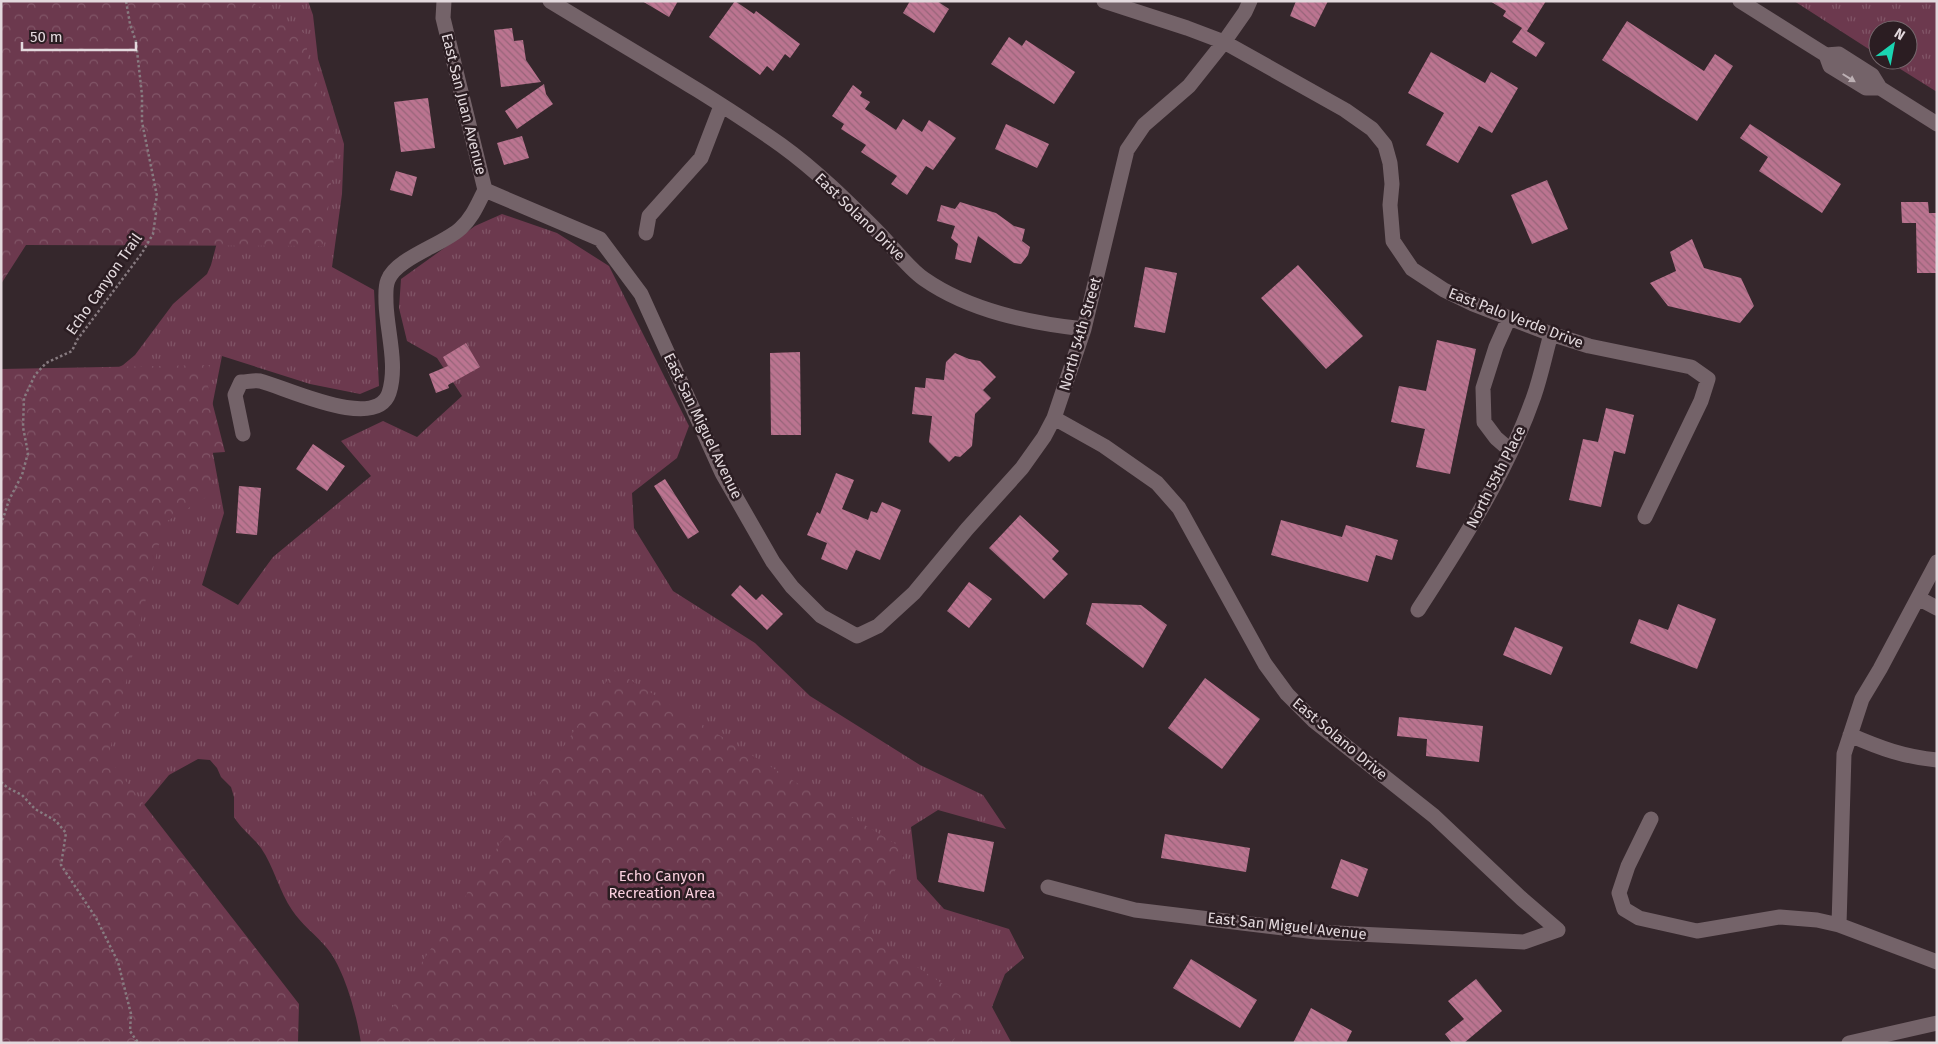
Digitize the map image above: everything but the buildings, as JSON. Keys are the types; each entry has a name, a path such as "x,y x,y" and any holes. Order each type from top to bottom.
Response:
{"street":[{"name":"East San Juan Avenue","path":"444,1 443,18 485,190"},
{"name":"East Solano Drive","path":"550,1 676,77 781,146 838,191 923,278 953,296 1006,316 1046,325 1084,329"},
{"name":"East Palo Verde Drive","path":"1104,1 1129,5 1224,42 1345,110 1372,129 1385,145 1390,163 1392,184 1390,205 1393,241 1412,269 1444,290 1551,334 1588,346 1691,367 1708,379 1701,401 1645,516"},
{"name":"North 54th Street","path":"857,636 878,626 914,593 967,528 1022,468 1044,437 1054,418 1084,329 1127,150 1144,126 1189,86 1224,42 1245,12 1250,1"},
{"path":"1740,1 1826,55 1839,54 1872,75 1880,88 1937,124"},
{"path":"646,233 649,216 701,158 721,106"},
{"path":"243,434 235,395 241,382 258,381 304,398 364,409 380,405 388,398 394,380 386,308 388,280 391,274 411,257 460,229 472,216 485,190"},
{"name":"East San Miguel Avenue","path":"485,190 600,239 640,294 722,473 773,562 792,588 821,616 857,636"},
{"path":"1510,318 1496,347 1483,388 1484,422 1496,438 1511,451"},
{"name":"North 55th Place","path":"1418,610 1467,533 1511,451 1534,396 1551,334"},
{"name":"East Solano Drive","path":"1054,418 1104,446 1157,482 1179,508 1266,664 1287,694 1313,720 1434,816 1522,899 1558,930"},
{"path":"1839,925 1844,754 1862,699 1937,562"},
{"path":"1918,598 1937,608"},
{"path":"1850,735 1884,750 1918,758 1937,760"},
{"path":"1651,819 1628,866 1619,893 1624,909 1639,918 1696,931 1780,917 1817,920 1839,925 1937,962"},
{"name":"East San Miguel Avenue","path":"1048,887 1135,910 1316,932 1524,942 1558,930"},
{"path":"1849,1043 1937,1023"}],"path":[{"name":"Echo Canyon Trail","path":"1,525 9,500 22,475 28,453 23,426 24,398 35,375 46,364 72,351 77,340 142,253 153,234 156,213 154,209 157,196 142,122 142,95 136,42 130,24 126,1"},
{"path":"1,782 22,795 35,810 56,821 66,832 61,865 96,918 118,962 131,1014 130,1031 136,1040 141,1043"}],"green space":[{"path":"1,1 250,1 307,35 307,60 326,104 336,139 324,246 26,245 1,284"},
{"path":"118,1 308,1 313,15 318,59 344,144 342,194 332,267 374,290 379,386 360,394 310,384 222,356 208,427 224,513 202,585 238,605 273,557 371,476 341,441 383,421 417,437 462,396 437,358 407,341 399,308 401,279 475,226 502,214 557,233 609,266 689,426 677,458 632,493 634,528 673,591 755,643 810,696 920,765 983,795 1006,829 938,810 911,827 917,879 944,909 1009,929 1024,958 1005,974 992,1007 1013,1043 361,1043 353,1006 344,979 333,956 292,910 261,848 234,817 234,797 231,787 221,777 217,768 210,760 198,759 169,775 140,810 1,954 1,456 47,404 123,365 135,355 173,304 207,274 219,235"},
{"path":"1794,1 1937,1 1937,92 1902,70 1918,70 1918,20 1868,20 1868,49"},
{"path":"210,365 206,378 225,452 210,453 213,493 164,523 108,758 299,1004 298,1043 1,1043 1,369"},
{"name":"Echo Canyon Recreation Area","path":"614,670 907,851 859,929 975,1005 952,1043 369,1043"}]}
